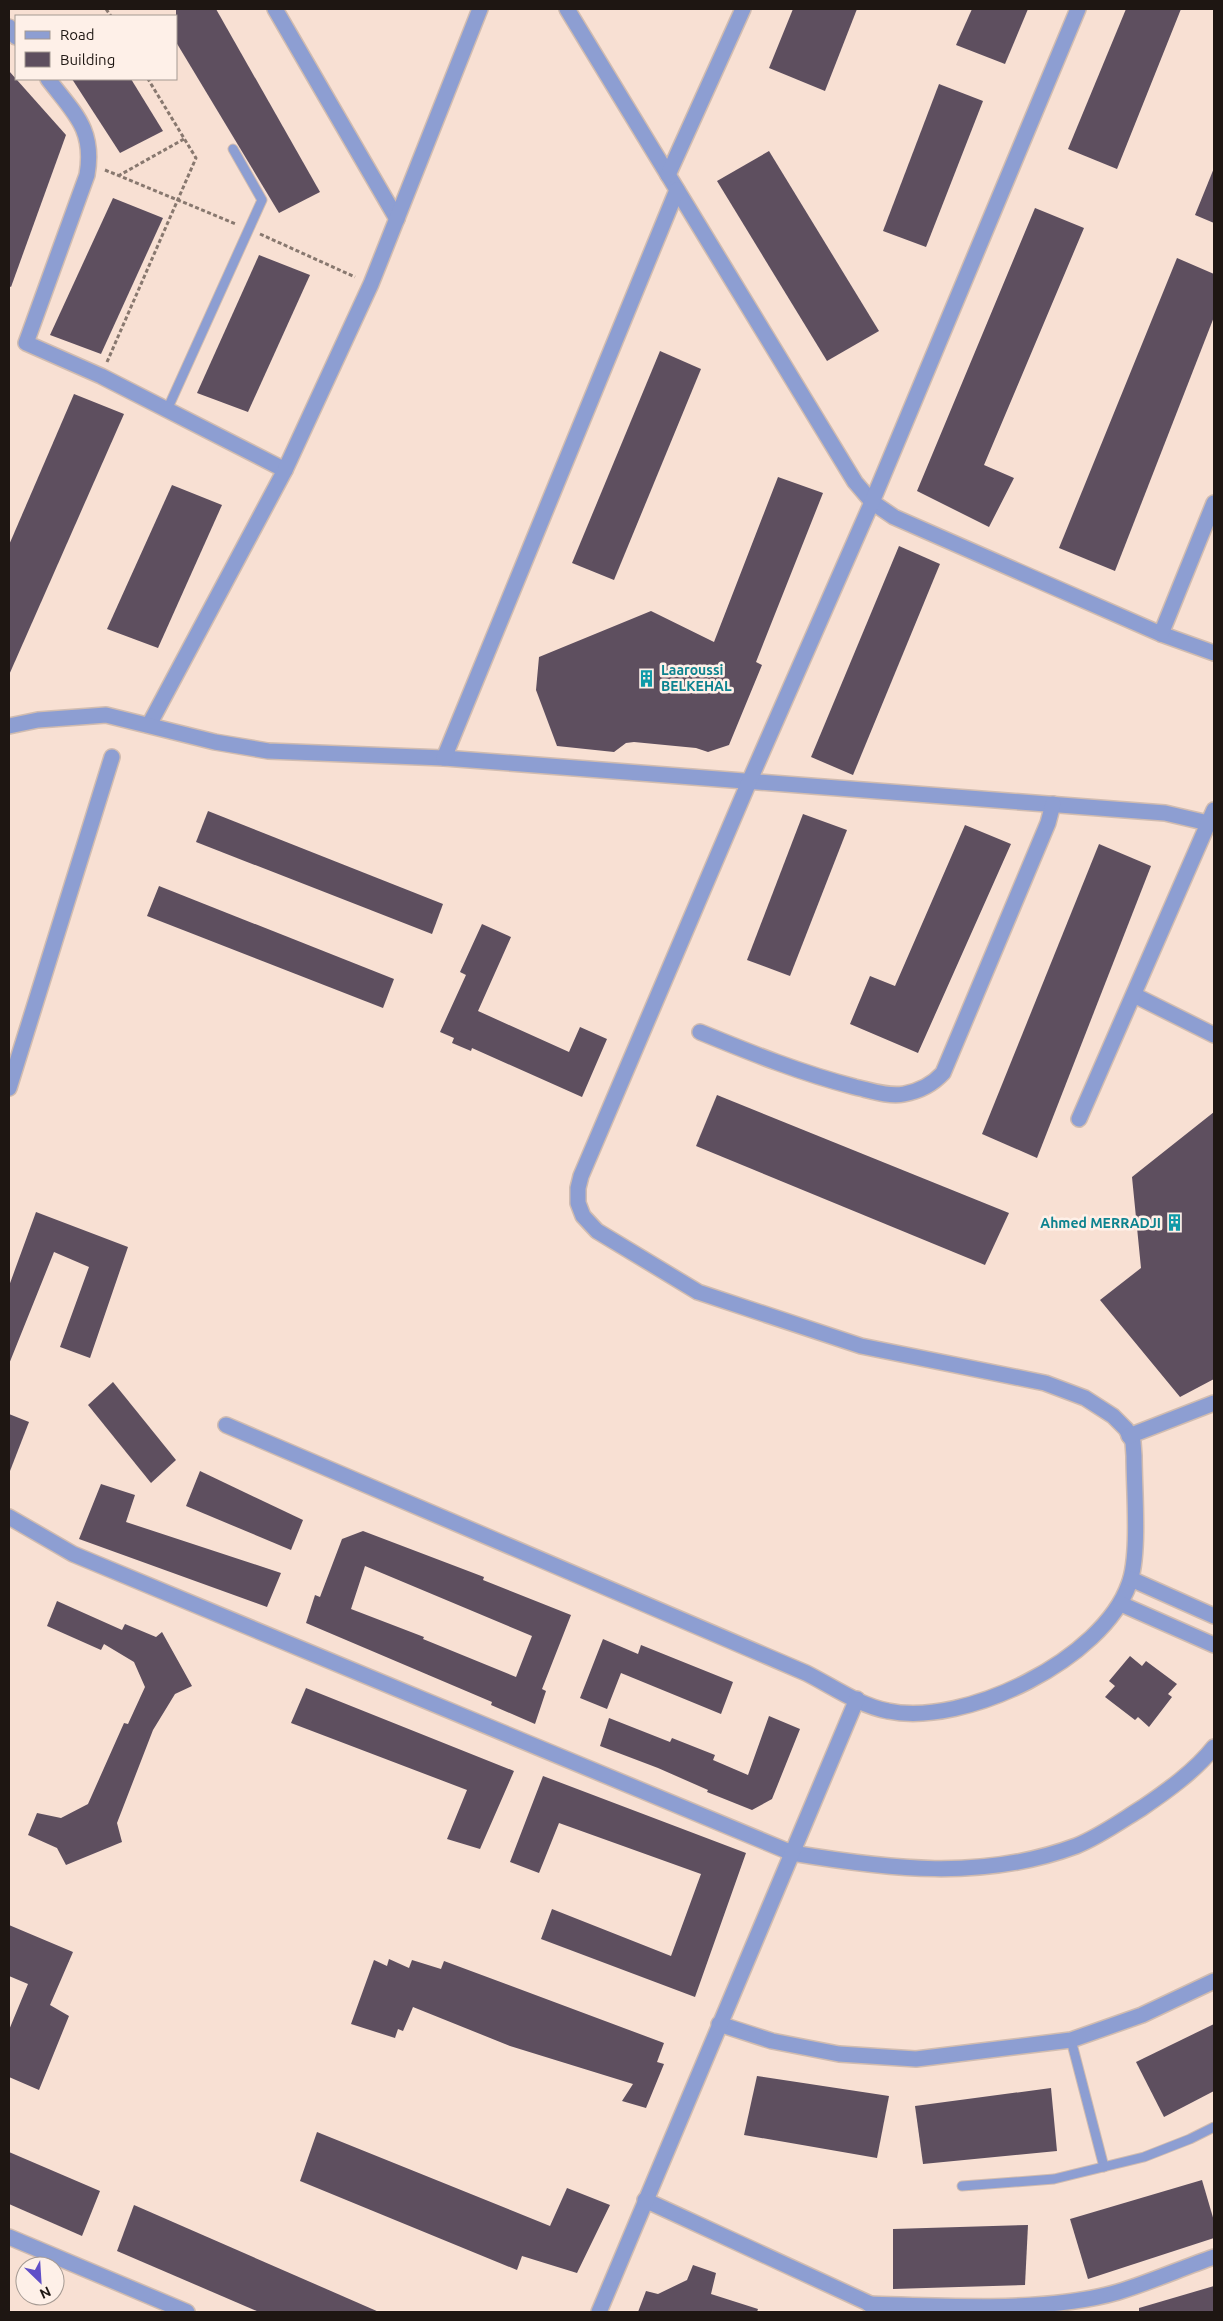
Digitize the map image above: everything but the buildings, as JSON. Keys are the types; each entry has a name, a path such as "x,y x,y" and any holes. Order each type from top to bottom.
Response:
{"street":[{"path":"275,9 397,219"},
{"path":"149,725 285,470 371,284 480,9"},
{"path":"567,9 855,482 872,502 894,516 1161,634 1214,653"},
{"path":"668,175 743,9"},
{"path":"226,1425 806,1673 874,1708 890,1712 925,1713 958,1708 995,1698 1042,1673 1092,1639 1121,1604 1134,1569 1134,1456 1132,1442 1126,1429 1113,1416 1085,1398 1044,1383 862,1346 698,1292 597,1231 583,1216 578,1203 578,1188 581,1176 749,782 872,502 1078,9"},
{"path":"49,80 82,126 88,139 89,163 26,343 101,376 285,470"},
{"path":"444,758 677,190"},
{"path":"1161,634 1214,503"},
{"path":"9,726 38,720 106,715 215,742 268,750 444,758 1211,816 1079,1119"},
{"path":"9,1088 112,757"},
{"path":"700,1032 766,1059 827,1080 873,1091 902,1094 933,1084 943,1073 1048,823 1053,804"},
{"path":"1134,994 1214,1035"},
{"path":"1129,1436 1214,1403"},
{"path":"9,1517 73,1554 792,1853 864,1865 918,1869 976,1869 1031,1859 1077,1845 1119,1823 1169,1790 1214,1747"},
{"path":"1131,1579 1214,1616"},
{"path":"1121,1604 1214,1645"},
{"path":"599,2312 857,1699"},
{"path":"719,2024 772,2041 839,2054 916,2060 1071,2040 1142,2015 1214,1982"},
{"path":"645,2200 890,2312"},
{"path":"9,2237 187,2312"},
{"path":"869,2304 961,2306 1055,2303 1117,2292 1214,2257"}],"lane":[{"path":"167,410 262,200 233,148"},
{"path":"1071,2040 1104,2167"},
{"path":"962,2186 1054,2179 1144,2157 1190,2140 1214,2126"}],"path":[{"path":"101,376 196,158 149,80"},
{"path":"118,176 184,139"},
{"path":"89,163 249,229 371,284"}],"place":[{"name":"Laaroussi BELKEHAL","path":"647,678"},
{"name":"Ahmed MERRADJI","path":"1175,1223"}]}
